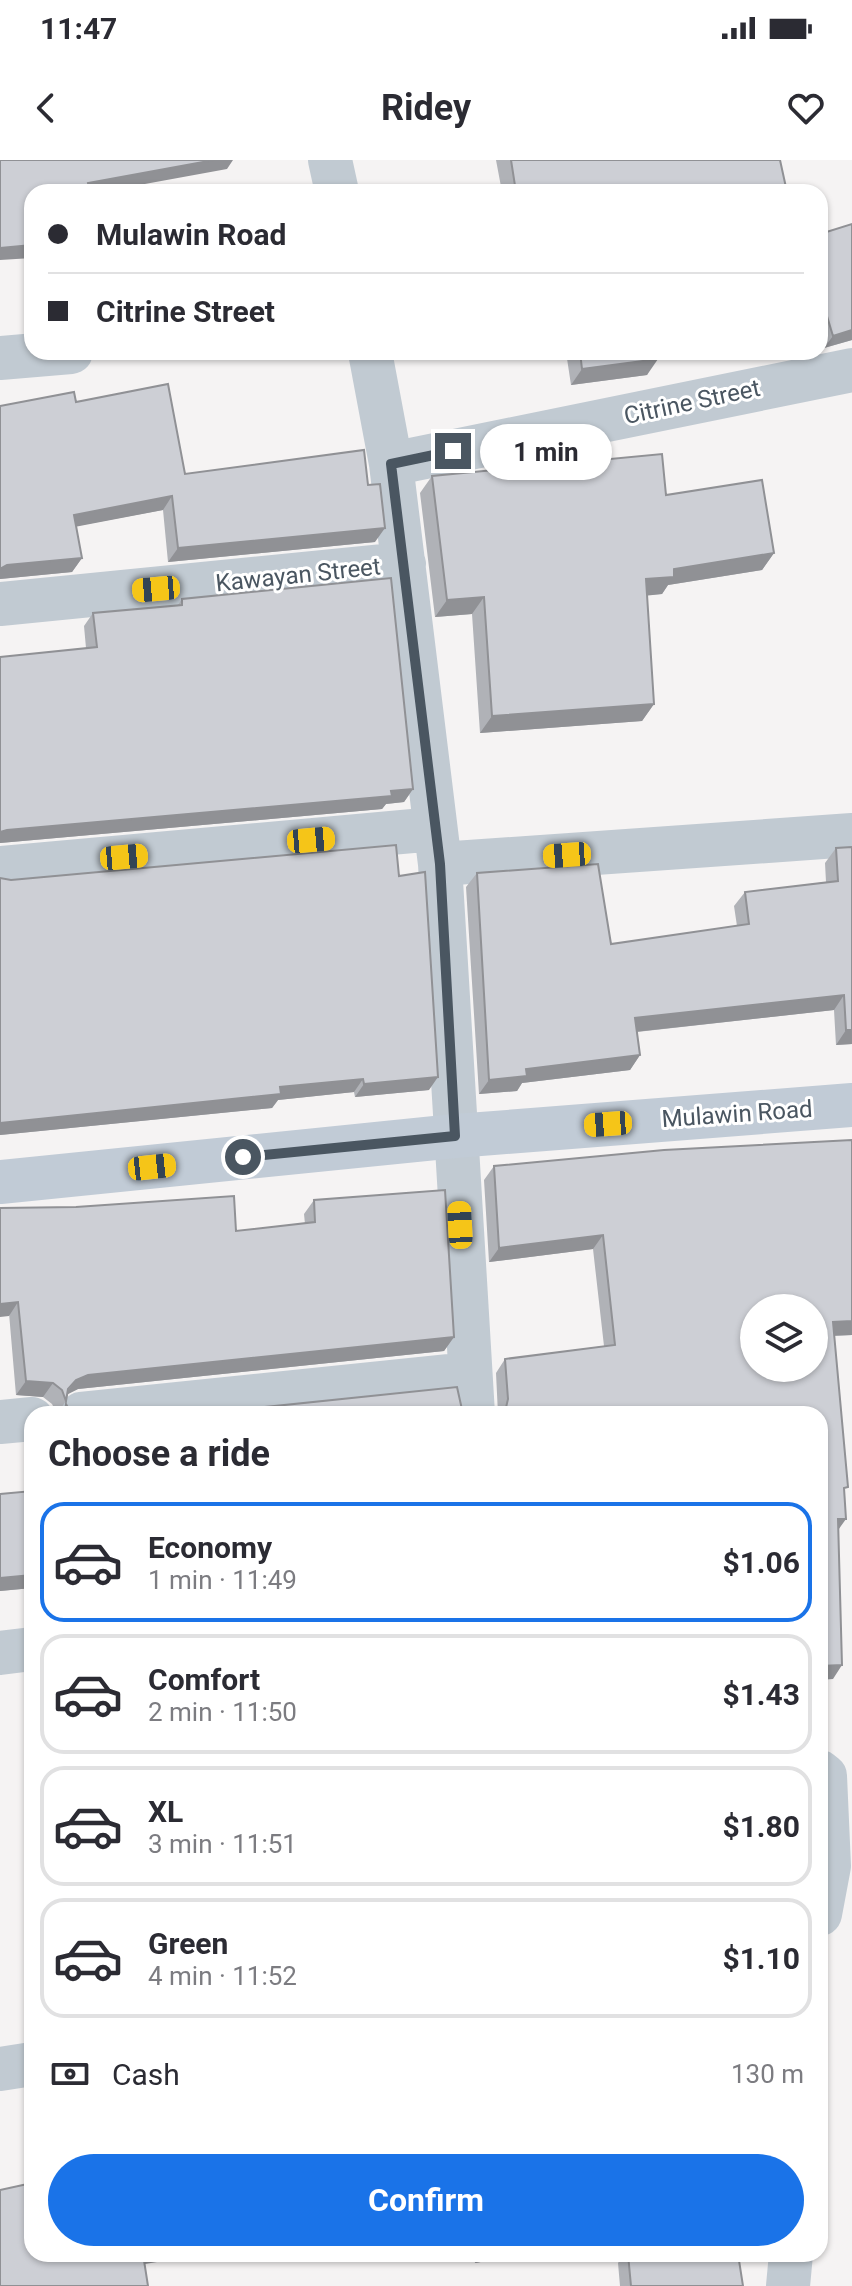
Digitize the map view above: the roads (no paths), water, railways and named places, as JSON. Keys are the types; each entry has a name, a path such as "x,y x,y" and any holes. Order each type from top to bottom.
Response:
{"main road":[{"name":"Mulawin Road","path":"0,1182 455,1136 852,1105"}],"street":[{"path":"330,160 335,184"},
{"path":"0,358 24,356"},
{"path":"237,1406 471,1394 438,846 391,464 372,360"},
{"name":"Citrine Street","path":"391,464 852,370"},
{"name":"Kawayan Street","path":"0,604 404,564"},
{"path":"0,868 438,846 852,835"},
{"path":"0,1422 24,1420"},
{"path":"0,1653 24,1650"},
{"path":"828,1844 828,1871"},
{"path":"0,2069 24,2065"},
{"path":"788,2286 790,2262"}]}
